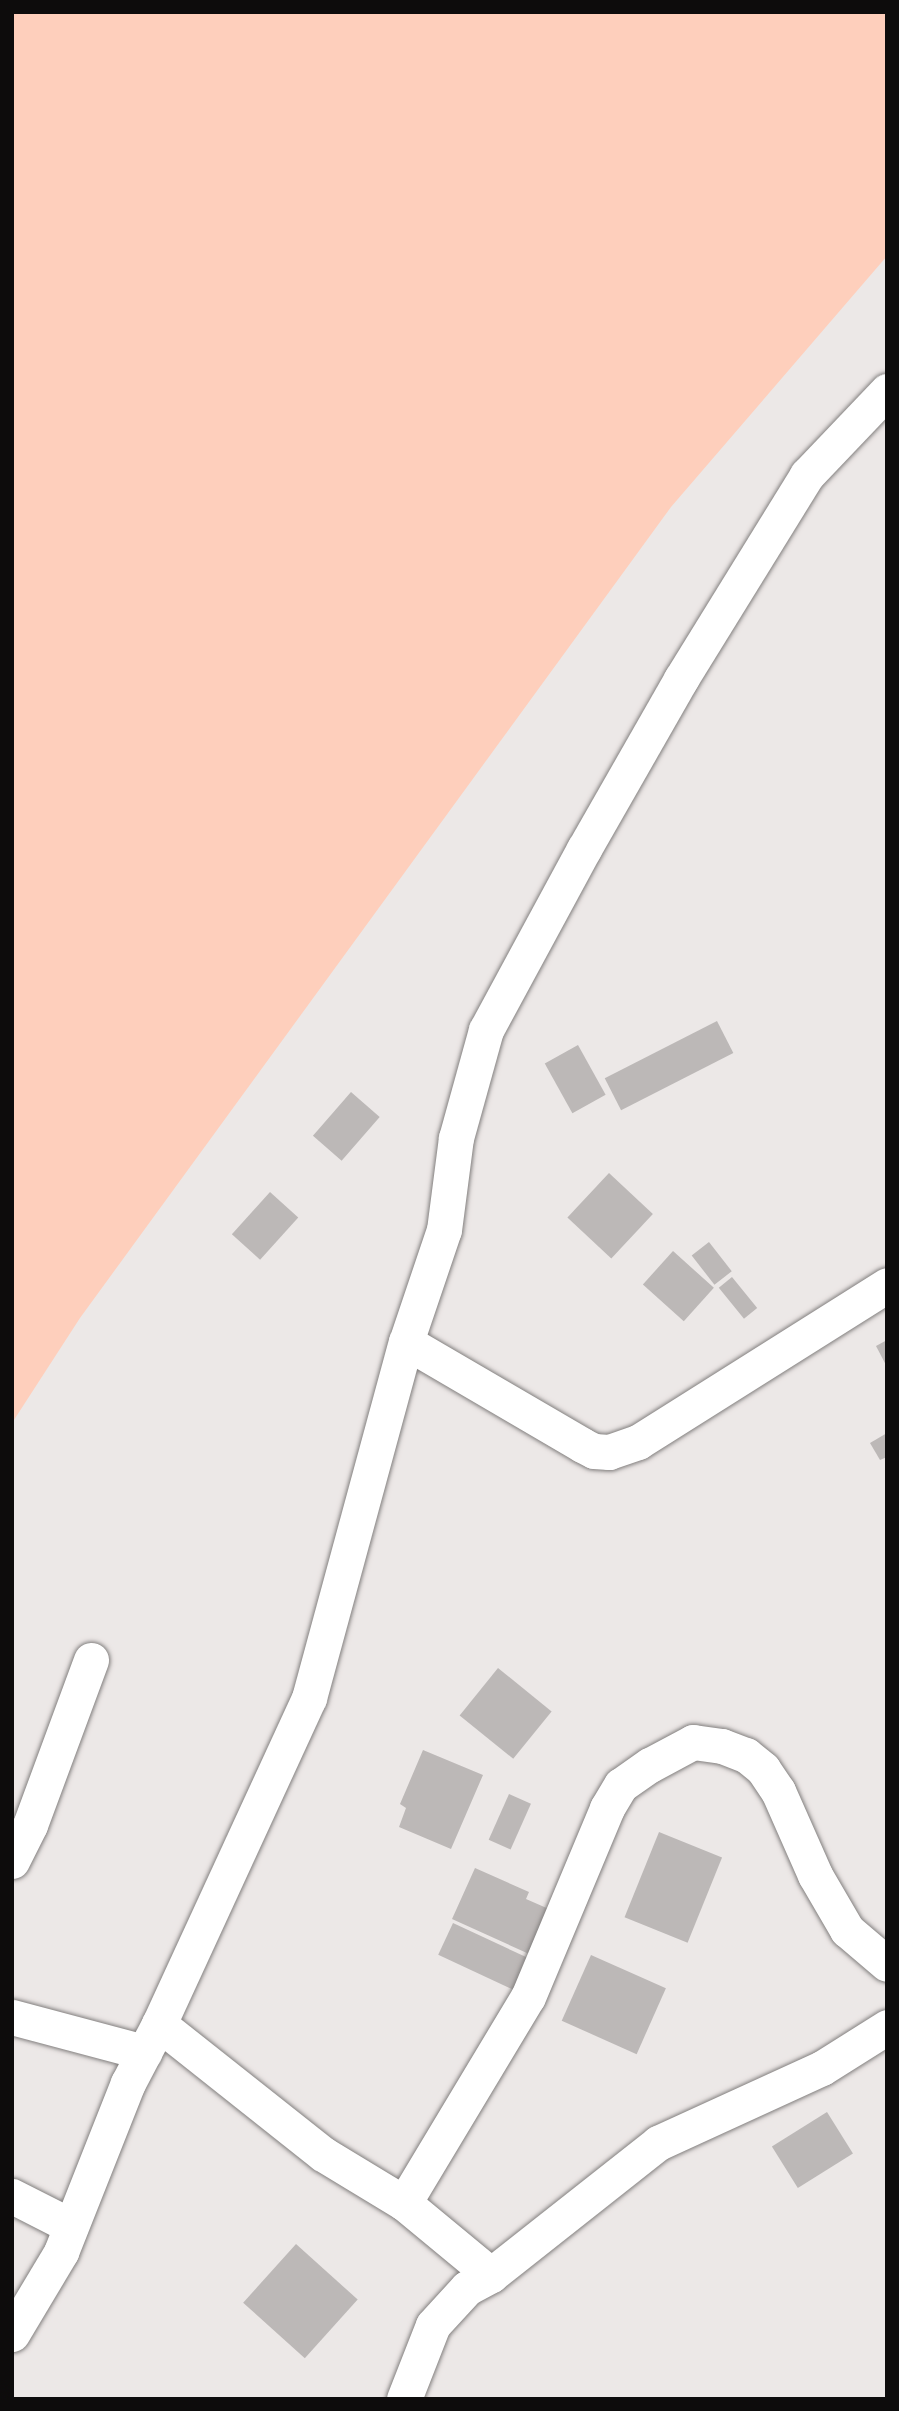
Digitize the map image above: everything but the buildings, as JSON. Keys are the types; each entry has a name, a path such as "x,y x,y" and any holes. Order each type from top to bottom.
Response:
{"street":[{"path":"12,2334 61,2252 128,2083 152,2038 309,1698 406,1342 444,1230 456,1139 486,1030 583,849 681,679 807,475 887,391"},
{"path":"406,1342 582,1445 594,1451 609,1452 638,1442 887,1285"},
{"path":"12,1861 30,1825 91,1660"},
{"path":"404,2203 528,1997 607,1808 621,1785 650,1765 693,1742 722,1746 746,1755 763,1769 778,1791 815,1875 847,1930 887,1964"},
{"path":"12,2017 152,2038 323,2154 404,2203 491,2275"},
{"path":"404,2399 433,2325 467,2288 491,2275 658,2143 822,2068 887,2027"},
{"path":"12,2196 71,2226"}],"shaded area":[{"path":"12,12 887,12 887,256 671,507 80,1318 12,1423"}]}
